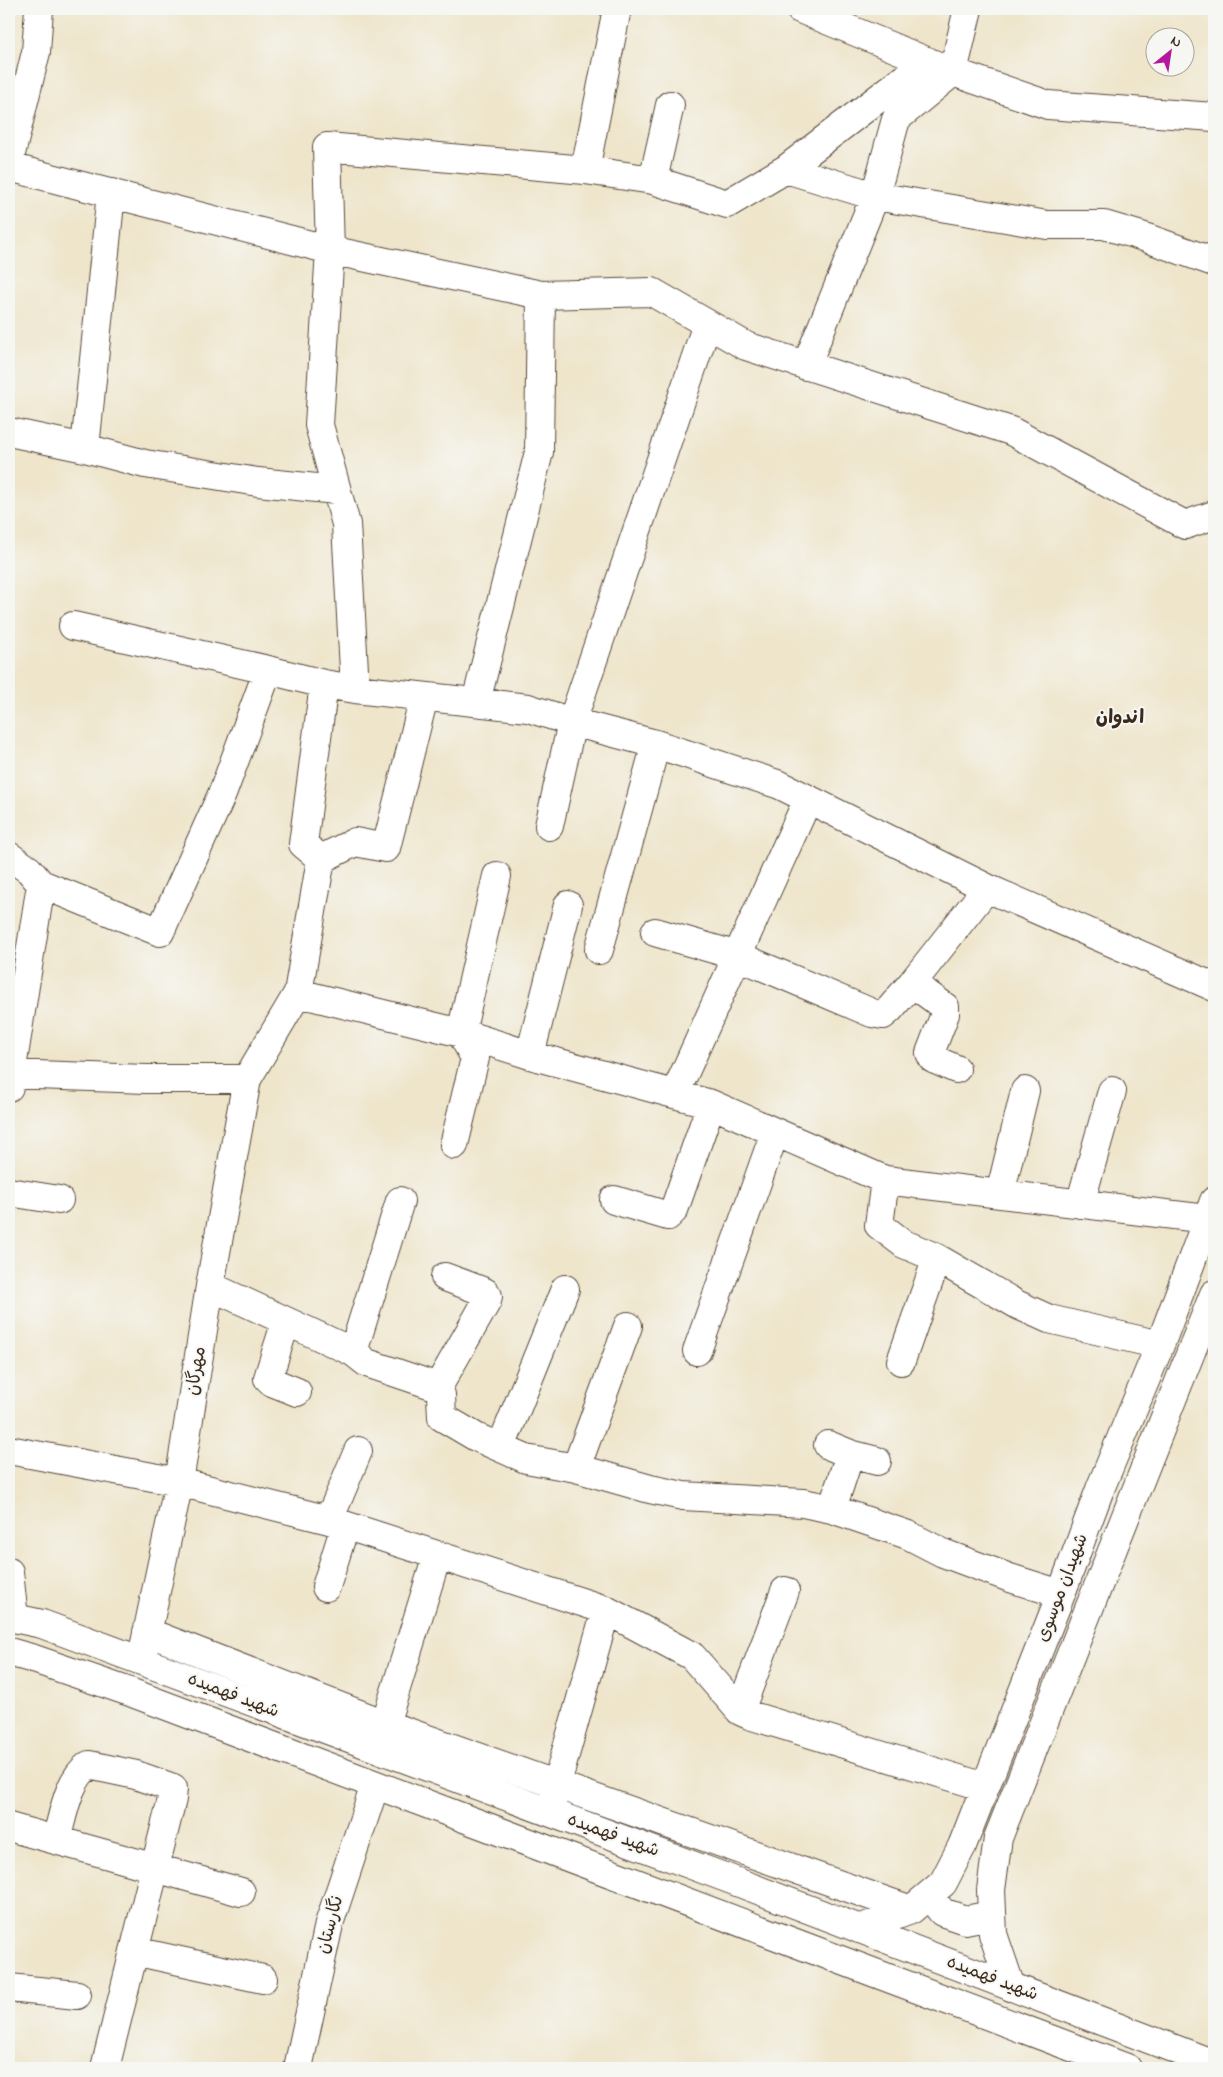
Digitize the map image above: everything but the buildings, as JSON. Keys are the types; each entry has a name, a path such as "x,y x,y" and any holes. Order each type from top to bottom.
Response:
{"street":[{"path":"9,162 36,52 39,9"},
{"path":"585,170 617,9"},
{"path":"800,9 953,72 1048,105 1214,117"},
{"path":"806,366 874,196 896,119 953,72 968,9"},
{"path":"355,689 346,524 319,425 330,250 328,147 585,170 654,180 727,204 786,169 926,61"},
{"path":"654,180 670,105"},
{"path":"9,167 330,250 541,295 652,292 746,346 1012,431 1185,525 1214,515"},
{"path":"786,169 874,196 1047,225 1104,225 1214,262"},
{"path":"85,448 111,193"},
{"path":"476,702 540,452 541,295"},
{"path":"549,826 572,722 707,324"},
{"path":"9,432 154,465 258,482 336,490"},
{"path":"73,626 324,684 528,708 572,722 656,744 780,785 987,888 1214,987"},
{"path":"9,856 29,870 41,884 160,932 223,792 268,670"},
{"path":"320,859 304,844 324,684"},
{"path":"320,859 355,842 386,848 424,697"},
{"path":"599,950 656,744"},
{"path":"675,1094 808,799"},
{"path":"41,884 9,1078 247,1079 298,993 320,859"},
{"path":"454,1145 475,1058 461,1033 497,876"},
{"path":"655,932 738,956 872,1013 883,1015 912,983 987,888"},
{"path":"530,1055 568,905"},
{"path":"912,983 945,1006 930,1053 933,1059 956,1069"},
{"path":"298,993 461,1033 530,1055 711,1104 885,1180 1080,1204 1211,1210"},
{"name":"مهرگان","path":"141,1661 179,1482 210,1286 247,1079"},
{"path":"1000,1194 1025,1091"},
{"path":"1080,1204 1112,1091"},
{"path":"614,1200 668,1216 674,1210 711,1104"},
{"path":"697,1352 776,1132"},
{"path":"885,1180 880,1225 904,1244 937,1258 1018,1305 1048,1319 1160,1345"},
{"path":"9,1192 59,1200"},
{"path":"353,1352 400,1201"},
{"name":"شهیدان موسوی","path":"859,1929 920,1902 943,1883 962,1846 1100,1490 1160,1345 1211,1210"},
{"path":"901,1361 937,1258"},
{"path":"445,1277 485,1292 488,1296 487,1301 438,1387 441,1396 442,1418 470,1434 526,1459 576,1468 650,1489 683,1496 802,1503 832,1508 908,1535 943,1553 1010,1578 1061,1594"},
{"path":"210,1286 353,1352 366,1363 438,1387"},
{"path":"501,1447 565,1289"},
{"name":"شهیدان موسوی","path":"1011,1987 993,1934 991,1890 998,1838 1214,1294"},
{"path":"286,1321 268,1378 272,1382 296,1392"},
{"path":"576,1468 628,1326"},
{"path":"9,1450 179,1482 337,1523 606,1610 692,1656 740,1711 749,1716 984,1787"},
{"path":"832,1508 839,1450 877,1461"},
{"path":"326,1587 337,1523 358,1451"},
{"path":"385,1724 437,1556"},
{"path":"9,1572 11,1618"},
{"path":"740,1711 785,1591"},
{"path":"549,1812 606,1610"},
{"name":"شهید فهمیده","path":"11,1618 42,1624 549,1812 1214,2064"},
{"path":"147,1632 385,1724 556,1785 920,1902 965,1920 992,1915"},
{"name":"شهید فهمیده","path":"9,1652 34,1658 127,1691 1127,2068"},
{"path":"265,1743 272,1738 277,1730 278,1720 275,1711"},
{"path":"312,1761 307,1752 307,1742 313,1733 323,1729"},
{"path":"56,1840 74,1780 80,1771 89,1765 136,1775 173,1788 105,2068"},
{"name":"نگارستان","path":"298,2068 329,1924 375,1785"},
{"path":"9,1828 241,1892"},
{"path":"134,1951 263,1979"},
{"path":"9,1988 77,1995"}],"district":[{"name":"اندوان","path":"1120,718"}]}
